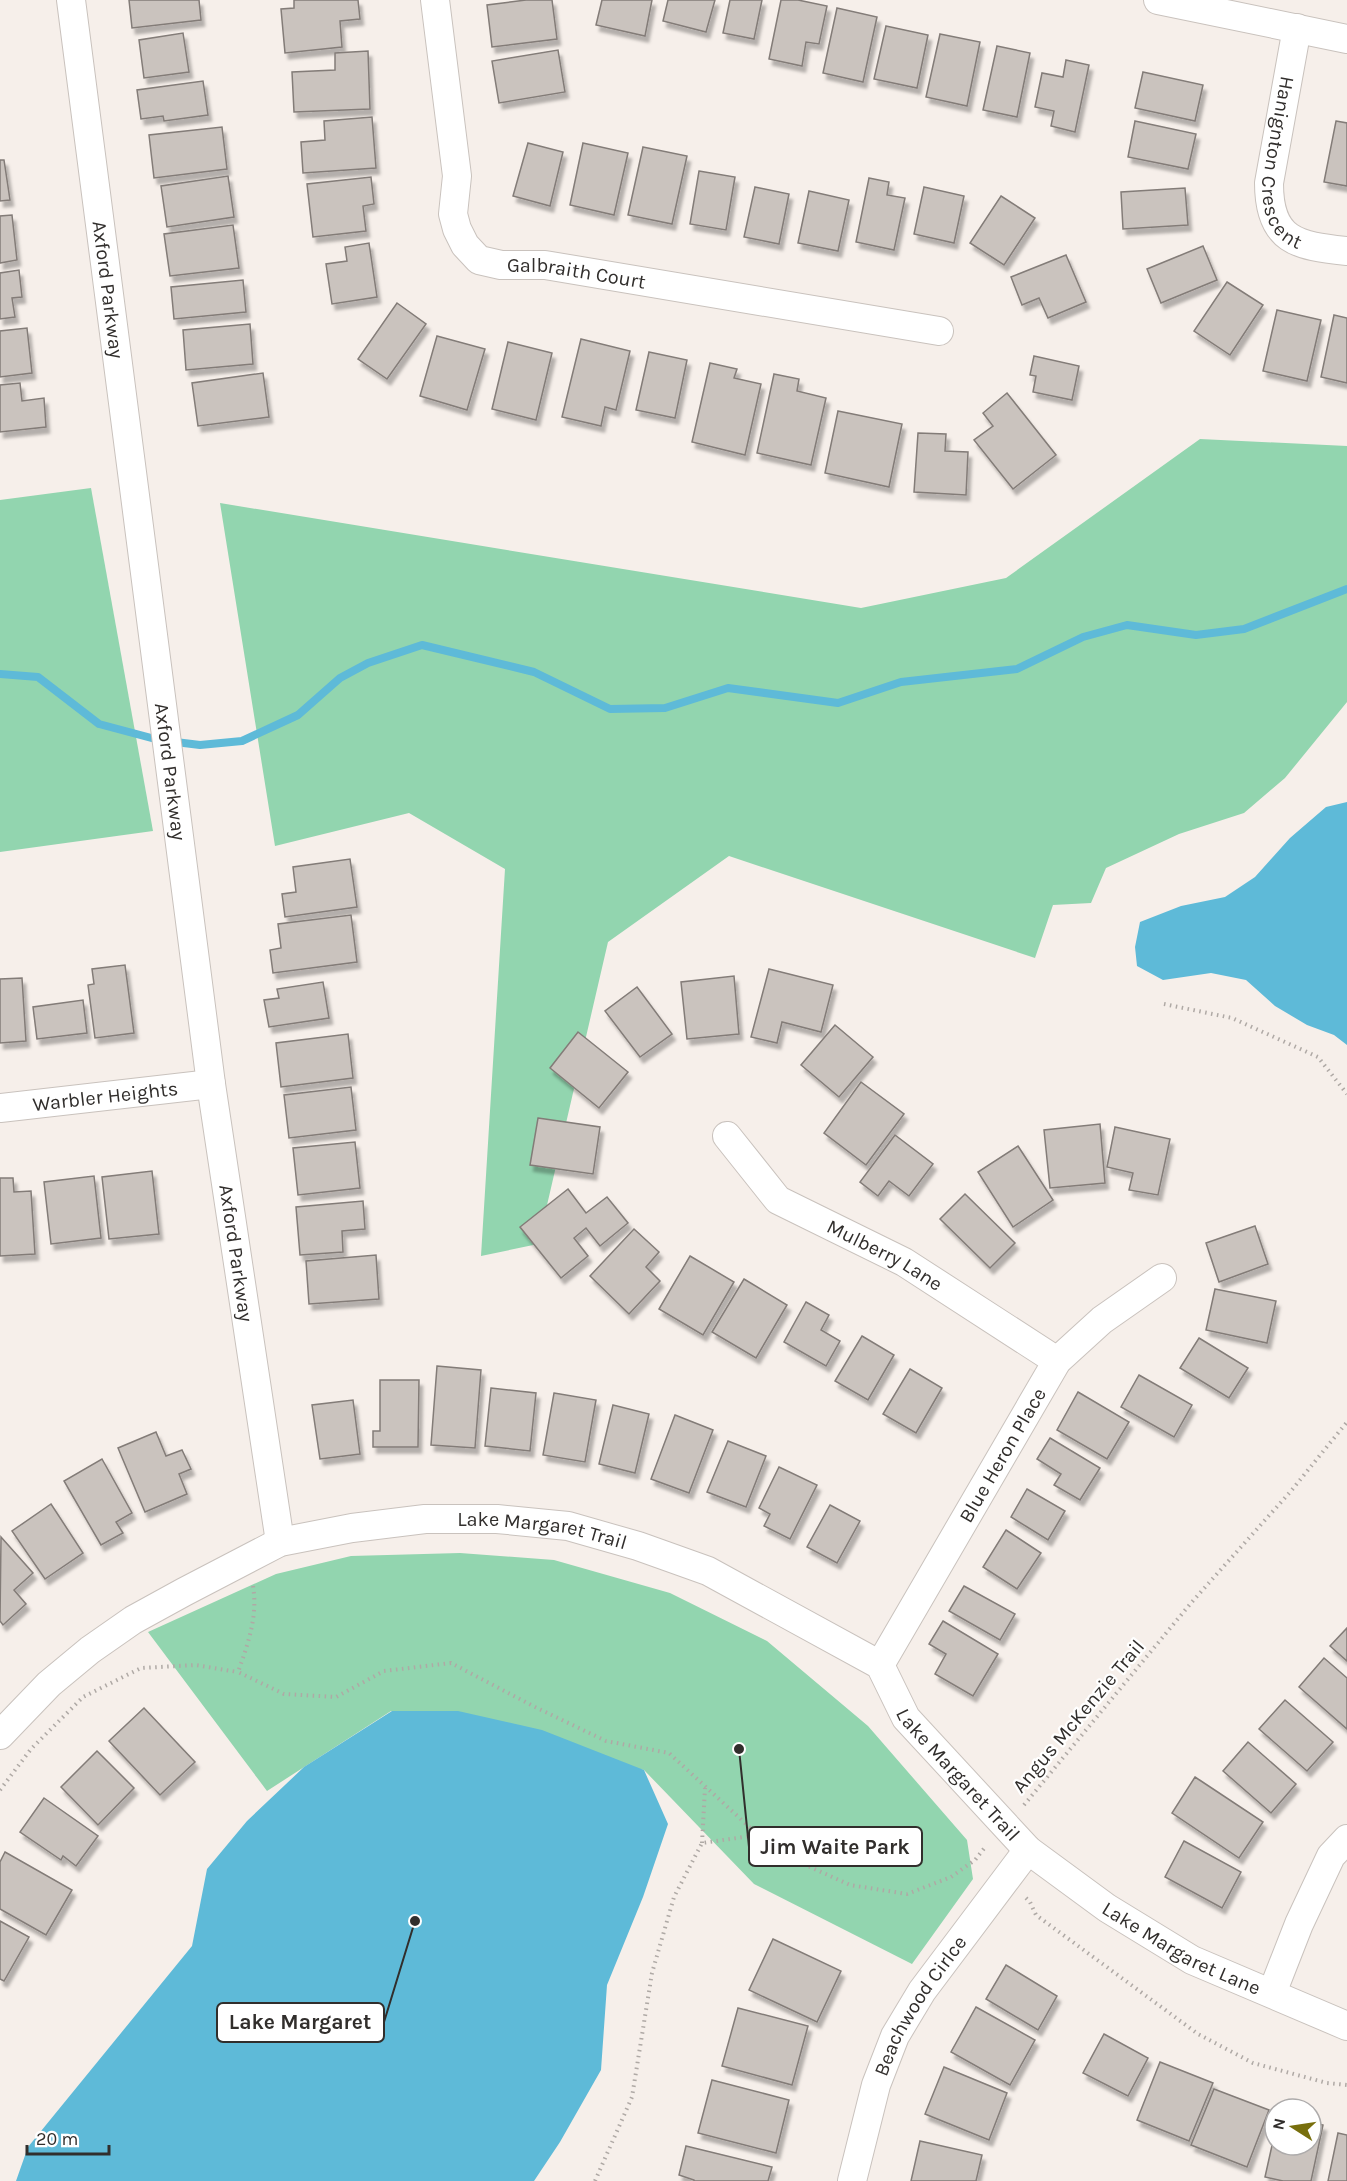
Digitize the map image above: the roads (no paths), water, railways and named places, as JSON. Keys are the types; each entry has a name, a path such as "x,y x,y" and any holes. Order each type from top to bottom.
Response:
{"street":[{"name":"Axford Parkway","path":"71,0 211,1084 280,1542"},
{"name":"Galbraith Court","path":"435,0 457,176 453,214 465,245 479,260 501,265 545,265 939,331"},
{"path":"1158,0 1347,39"},
{"name":"Hanignton Crescent","path":"1297,28 1269,183 1269,202 1275,222 1291,238 1310,247 1347,251"},
{"name":"Warbler Heights","path":"0,1108 211,1084"},
{"name":"Mulberry Lane","path":"727,1136 778,1200 904,1262 1057,1360"},
{"name":"Blue Heron Place","path":"880,1665 1057,1360 1102,1320 1162,1278"},
{"name":"Lake Margaret Trail","path":"0,1735 49,1684 90,1650 134,1620 280,1542 352,1528 425,1519 497,1519 568,1527 638,1546 708,1571 880,1665 906,1718 1028,1850"},
{"path":"1272,1994 1299,1924 1331,1856 1347,1839"},
{"name":"Beachwood Cirlce","path":"852,2181 876,2085 895,2036 922,1991 1028,1850"},
{"name":"Lake Margaret Lane","path":"1028,1850 1107,1908 1192,1960 1347,2026"}],"water":[{"path":"1347,802 1347,1045 1334,1035 1307,1025 1275,1006 1246,980 1211,973 1163,980 1137,966 1135,947 1140,922 1181,906 1225,897 1255,877 1290,838 1326,807"},
{"path":"392,1711 458,1711 542,1730 644,1770 668,1824 643,1897 607,1985 601,2070 560,2142 534,2181 16,2181 28,2147 192,1946 207,1869 247,1821 304,1767"}],"waterway":[{"path":"0,674 38,677 99,724 159,740 200,745 242,741 298,715 340,678 368,663 422,645 534,672 610,709 665,708 728,688 838,703 901,682 1017,669 1083,637 1127,625 1196,635 1244,629 1347,589"}],"place":[{"name":"Jim Waite Park","path":"739,1749"},
{"name":"Lake Margaret","path":"415,1921"}]}
